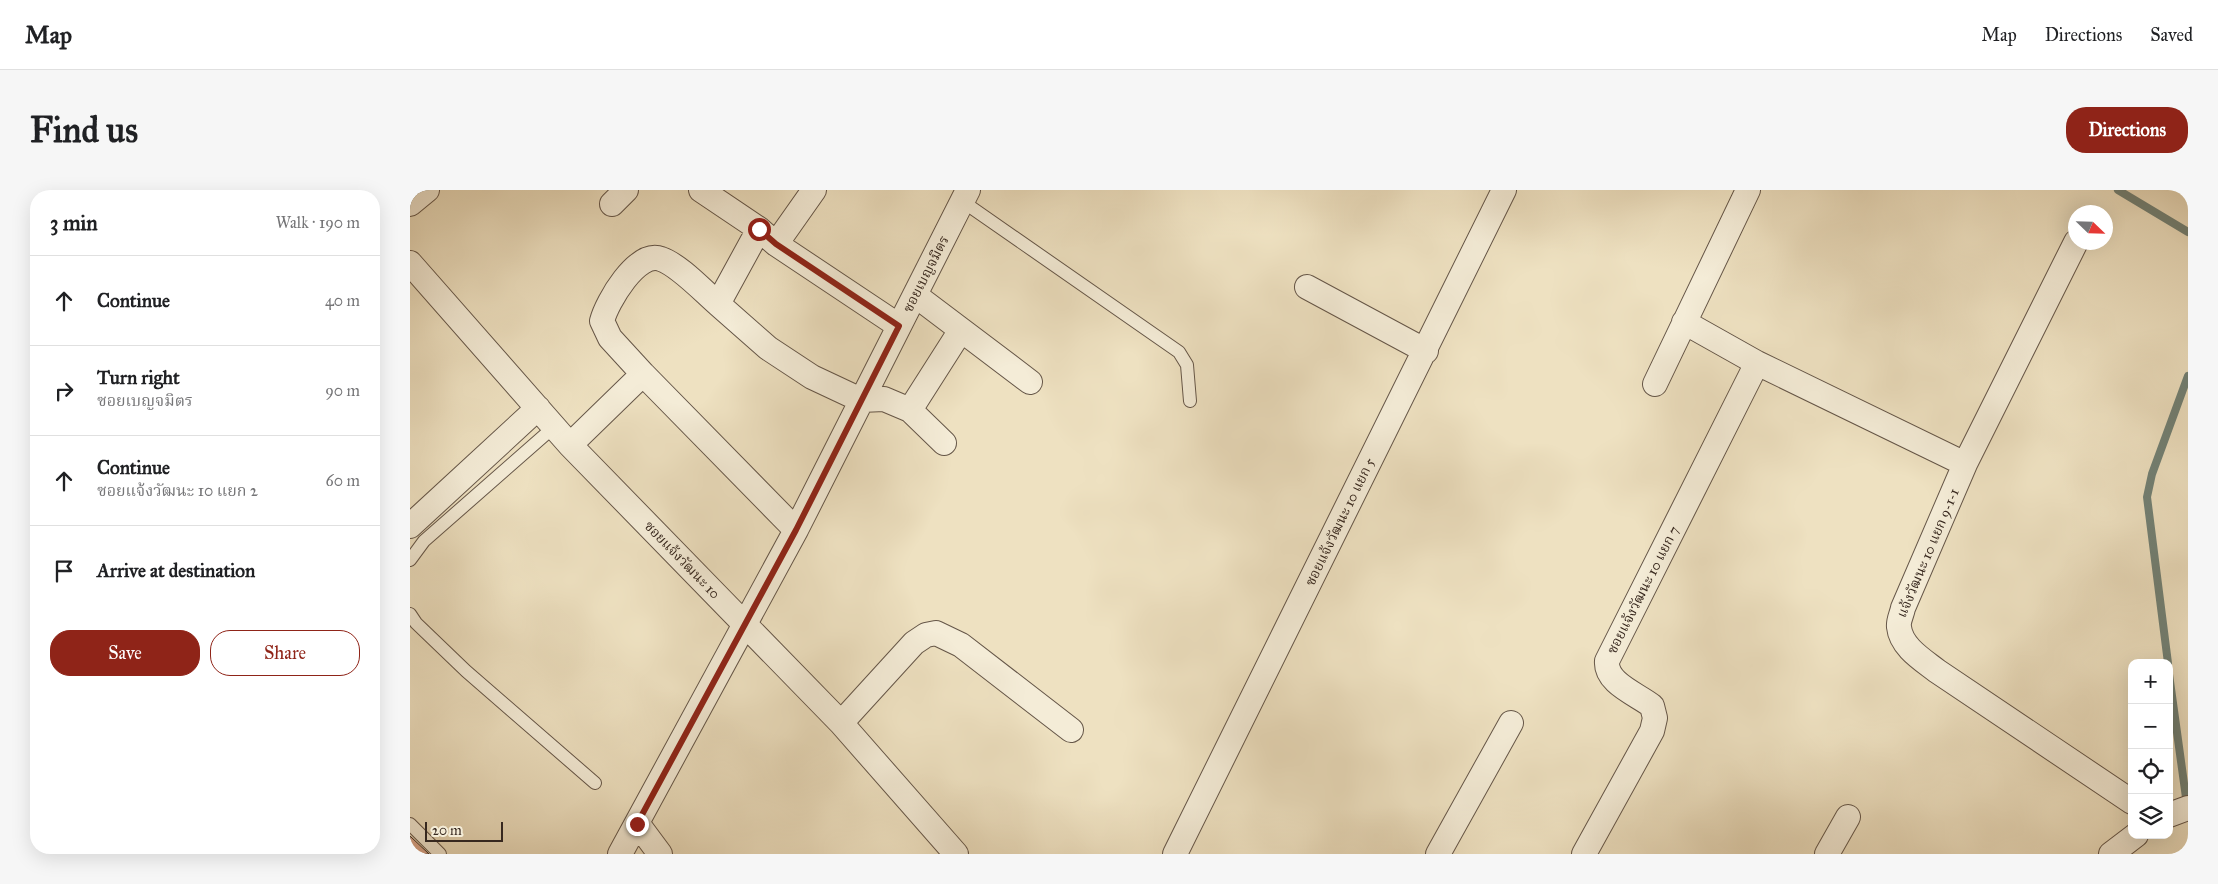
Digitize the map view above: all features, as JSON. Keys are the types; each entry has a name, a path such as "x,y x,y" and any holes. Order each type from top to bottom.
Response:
{"street":[{"path":"410,204 427,190"},
{"path":"701,190 899,326"},
{"path":"718,304 767,237 814,190"},
{"name":"ซอยแจ้งวัฒนะ 10 แยก 5","path":"1176,854 1504,190"},
{"path":"1654,384 1748,190"},
{"name":"ซอยเบญจมิตร","path":"620,854 796,530 965,196"},
{"name":"แจ้งวัฒนะ 10 แยก 9-1-1","path":"2072,250 1966,464 1903,608 1898,626 1903,639 1912,651 1937,671 2128,799"},
{"path":"796,530 610,338 602,321 605,308 632,271 648,259 660,258 672,264 768,348 804,372 861,400 884,399 910,410 944,443"},
{"name":"ซอยแจ้งวัฒนะ 10","path":"410,263 570,445 841,723 956,854"},
{"path":"1307,287 1426,351"},
{"path":"915,296 1030,382"},
{"path":"1684,322 1757,364 1966,464"},
{"path":"910,410 961,330"},
{"name":"ซอยแจ้งวัฒนะ 10 แยก 7","path":"1584,854 1652,731 1655,718 1652,706 1612,679 1606,670 1608,661 1757,364"},
{"path":"570,445 643,374"},
{"path":"410,526 538,408"},
{"path":"841,723 914,643 926,634 936,633 961,645 1071,730"},
{"path":"1438,854 1510,723"},
{"path":"1827,854 1848,817"},
{"path":"637,824 660,854"},
{"path":"2111,854 2131,839"}],"lane":[{"path":"965,196 1179,352 1187,365 1190,401"},
{"path":"410,560 424,540 554,426"},
{"path":"410,614 416,623 466,671 595,783"},
{"path":"410,824 440,854"}],"building":[{"path":"410,836 429,854 410,854"}],"waterway":[{"path":"2118,190 2188,232"},
{"path":"2167,659 2147,497 2152,474 2188,376"},
{"path":"2173,703 2187,805"}],"route":[{"path":"637,824 796,530 899,326 776,244 759,229"}]}
